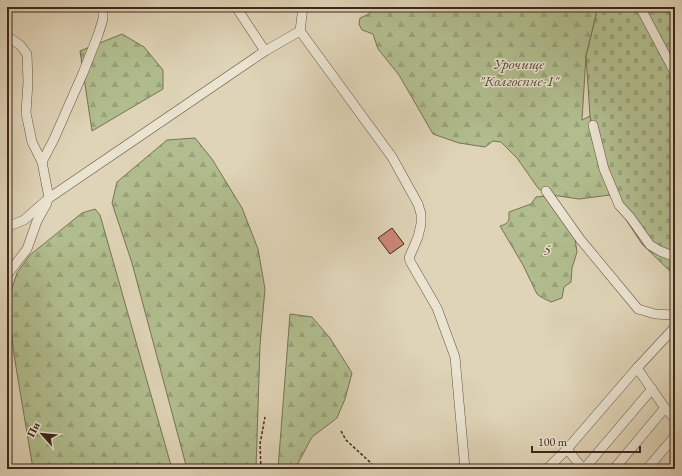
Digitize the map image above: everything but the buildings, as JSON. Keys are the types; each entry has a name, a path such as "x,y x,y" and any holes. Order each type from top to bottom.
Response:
{"street":[{"path":"42,162 54,139 86,66 100,30 103,19 103,7"},
{"path":"236,7 265,51"},
{"path":"303,7 300,31 392,157 418,204 421,214 421,224 418,238 409,258 437,308 455,357 465,469"},
{"path":"640,7 675,73"},
{"path":"7,227 24,220 49,198 265,51 300,31"},
{"path":"7,36 20,45 27,54 28,82 26,114 32,142 42,162 49,198 37,221 27,249 7,275"},
{"path":"593,125 604,169 619,206 630,217 650,245 675,258"},
{"path":"546,191 580,239 638,309 655,314 675,316"},
{"path":"547,469 567,449 637,368 675,327"},
{"path":"637,368 665,408 675,419"},
{"path":"567,449 584,469 652,389"},
{"path":"614,469 665,408"},
{"path":"647,469 675,436"}],"path":[{"path":"261,469 260,444 265,418"},
{"path":"341,431 346,440 372,464 374,469"}],"green space":[{"name":"Урочище \"Колгоспне-1\"","path":"372,7 598,7 586,56 582,120 590,116 610,195 579,199 545,194 538,188 517,158 501,142 493,141 485,147 459,143 433,134 399,75 378,49 373,34 362,30 359,24 360,18 369,14 373,9"},
{"path":"598,7 675,7 675,276 642,244 610,195 590,116 586,56"},
{"path":"122,34 144,47 163,70 163,89 92,131 80,51"},
{"path":"195,138 212,159 242,208 258,249 265,289 260,345 256,469 187,469 132,263 112,203 117,182 167,140"},
{"name":"5","path":"544,196 575,238 577,252 572,268 571,282 564,287 562,298 551,302 537,294 523,265 500,226 506,224 508,221 509,212 531,204 536,197"},
{"path":"95,209 100,215 172,469 34,469 32,463 14,355 8,300 17,273 30,255 82,213"},
{"path":"290,314 312,317 330,338 352,373 345,399 337,418 312,437 295,469 278,469"}]}
